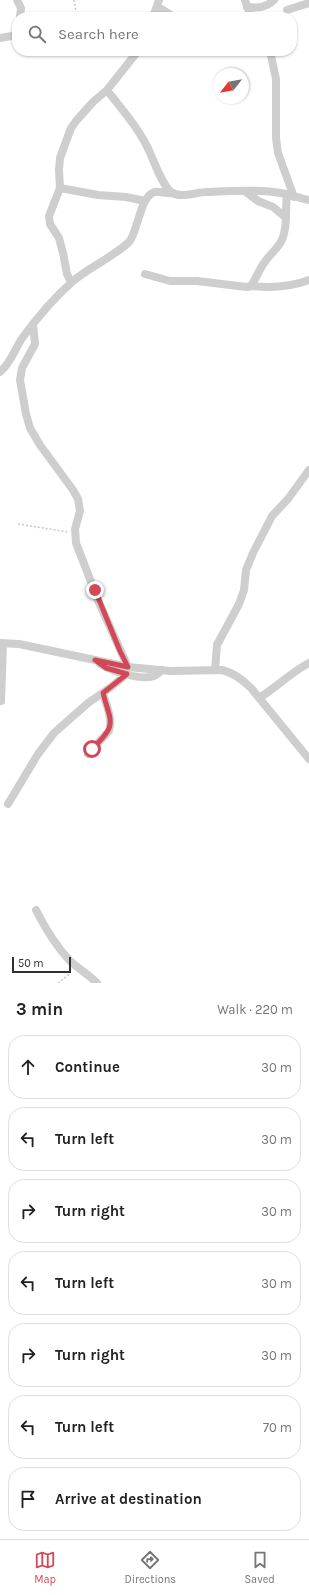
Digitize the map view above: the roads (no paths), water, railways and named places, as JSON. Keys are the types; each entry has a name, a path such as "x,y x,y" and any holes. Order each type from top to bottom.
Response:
{"street":[{"path":"17,0 21,8 21,12"},
{"path":"246,4 263,8 274,0"},
{"path":"158,3 168,12"},
{"path":"286,10 309,3"},
{"path":"0,38 12,36"},
{"path":"71,282 66,274 59,238 50,224 49,216 60,188 60,158 71,128 86,109 107,90 135,56"},
{"path":"251,286 267,259 282,241 286,225 285,217 291,196 278,152 276,138 276,79 271,56"},
{"path":"107,90 143,137 151,152 161,178 173,193"},
{"path":"0,372 8,364 23,337 33,324 71,282 131,239 145,201 149,195 160,186 161,178"},
{"path":"60,188 145,201"},
{"path":"154,192 186,195 206,192 246,192 291,196 309,200"},
{"path":"246,192 258,202 273,207 285,217"},
{"path":"145,274 170,281 197,281 238,287 290,286 309,280"},
{"path":"33,324 35,344 22,368 20,388 30,428 46,454 74,490 80,511 75,529 75,538 100,605 128,671"},
{"path":"215,670 218,645 226,631 244,590 246,570 253,553 272,516 288,499 309,470"},
{"path":"1,701 1,643 19,644 95,660 128,671 222,670 234,674 246,683 309,759"},
{"path":"259,698 273,689 278,683 292,673 309,663"},
{"path":"8,804 38,754 54,733 128,671"},
{"path":"88,754 109,731 111,724 103,693"},
{"path":"36,910 47,931 63,952 77,967 97,983"}]}
